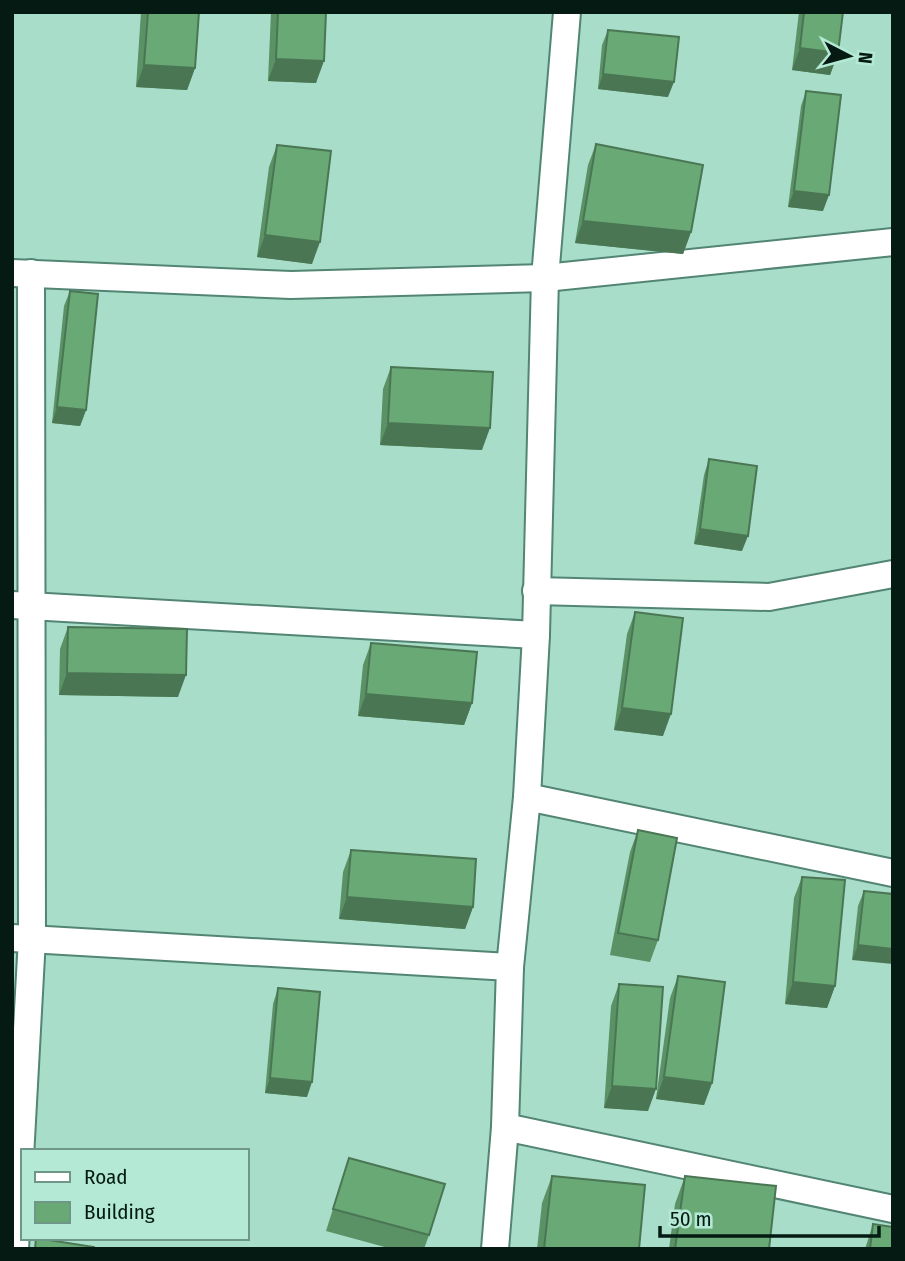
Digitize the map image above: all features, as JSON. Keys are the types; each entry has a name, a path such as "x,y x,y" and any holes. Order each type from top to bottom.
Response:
{"street":[{"path":"495,1249 505,1128 510,967 527,797 536,635 545,278 566,12"},
{"path":"15,1249 22,938 22,273 291,285 545,278 893,242"},
{"path":"536,592 769,597 893,575"},
{"path":"22,604 536,635"},
{"path":"527,797 893,873"},
{"path":"22,938 510,967"},
{"path":"505,1128 893,1209"}],"building":[{"path":"148,12 199,12 195,68 144,65"},
{"path":"278,12 326,12 324,61 276,59"},
{"path":"804,12 843,12 838,53 800,48"},
{"path":"608,30 679,37 674,82 603,74"},
{"path":"806,91 841,95 829,195 794,191"},
{"path":"596,144 703,165 691,232 583,221"},
{"path":"277,145 331,151 320,242 265,235"},
{"path":"70,291 98,294 86,410 57,407"},
{"path":"391,367 493,372 490,428 388,423"},
{"path":"709,459 757,466 748,536 700,529"},
{"path":"635,612 683,618 671,714 622,708"},
{"path":"68,627 187,629 186,675 67,673"},
{"path":"371,643 477,652 472,703 366,694"},
{"path":"638,830 677,838 658,940 618,933"},
{"path":"351,850 476,859 473,907 347,897"},
{"path":"802,877 845,880 835,986 793,982"},
{"path":"864,891 893,894 893,949 858,945"},
{"path":"678,976 725,982 712,1083 664,1077"},
{"path":"619,984 663,987 656,1089 612,1086"},
{"path":"278,988 320,992 312,1082 270,1078"},
{"path":"349,1158 445,1184 429,1235 333,1209"},
{"path":"552,1176 645,1185 639,1249 544,1249"},
{"path":"685,1176 776,1186 769,1249 675,1249"},
{"path":"873,1224 893,1227 893,1249 870,1249"},
{"path":"36,1240 94,1247 94,1249 35,1249"}]}
